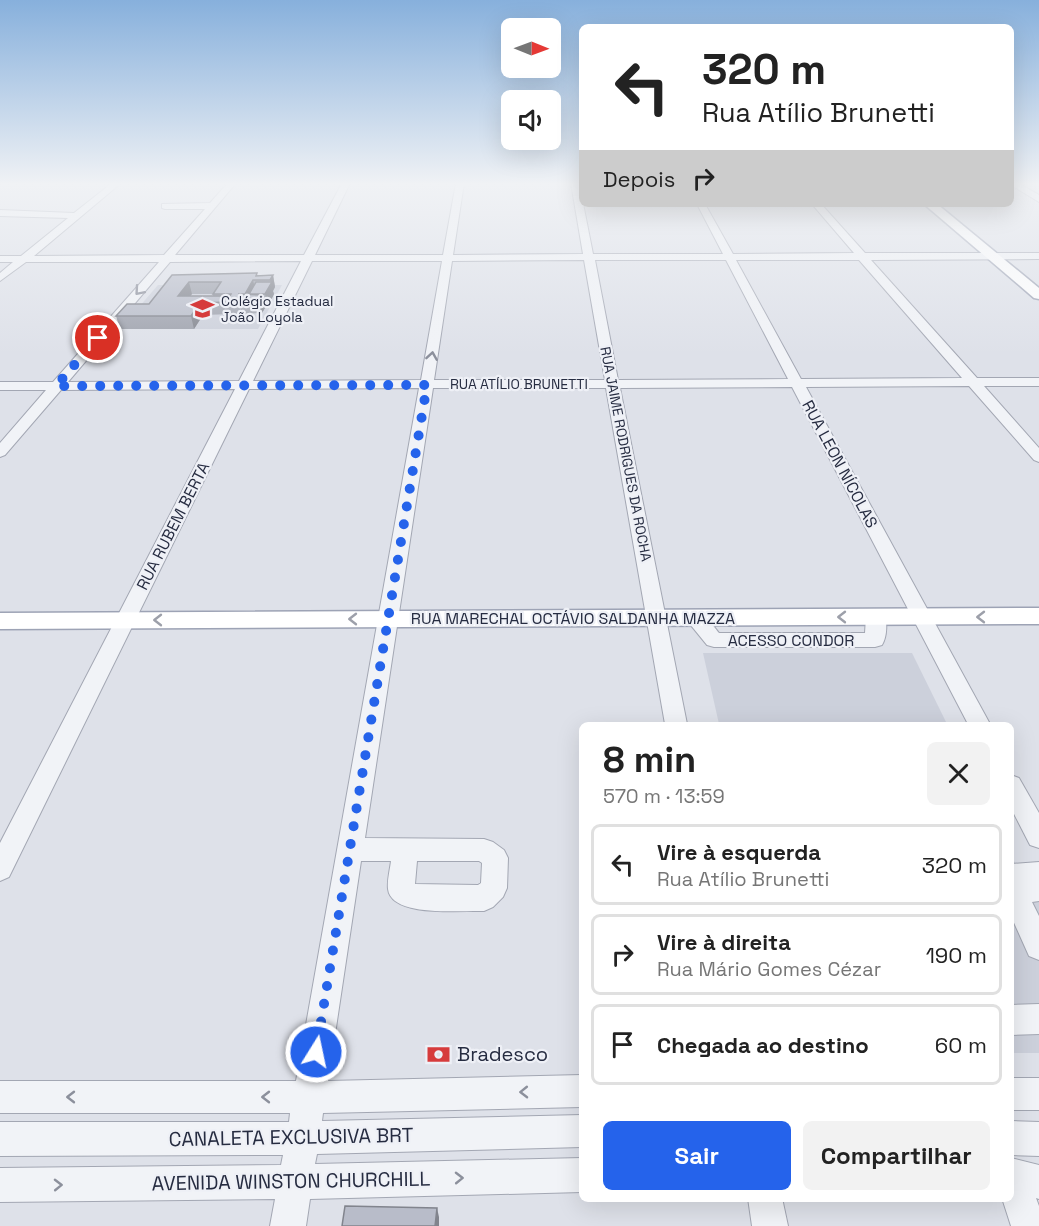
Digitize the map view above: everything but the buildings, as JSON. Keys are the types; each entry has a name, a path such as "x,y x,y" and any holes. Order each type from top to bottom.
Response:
{"main road":[{"path":"974,240 1039,295"},
{"name":"RUA MARECHAL OCTÁVIO SALDANHA MAZZA","path":"0,621 1039,616"}],"street":[{"path":"0,278 47,240"},
{"path":"0,452 182,240"},
{"name":"RUA RUBEM BERTA","path":"0,869 317,240"},
{"path":"288,1226 451,240"},
{"name":"RUA JAIME RODRIGUES DA ROCHA","path":"586,240 676,722"},
{"name":"RUA LEON NÍCOLAS","path":"720,240 978,722"},
{"path":"849,240 1039,457"},
{"path":"0,259 1039,256"},
{"name":"RUA ATÍLIO BRUNETTI","path":"0,386 1039,382"},
{"name":"ACESSO CONDOR","path":"695,618 714,640 756,646 841,646 874,640 876,617"},
{"path":"1014,791 1039,837"},
{"path":"350,849 405,850"},
{"path":"1039,874 1018,885 1039,946"},
{"path":"1014,1020 1039,1019"},
{"path":"0,1097 309,1097 579,1091"},
{"path":"1014,1094 1039,1094"},
{"name":"CANALETA EXCLUSIVA BRT","path":"0,1139 302,1138 579,1131"},
{"path":"1014,1138 1039,1139"},
{"name":"AVENIDA WINSTON CHURCHILL","path":"0,1185 296,1182 579,1175"},
{"path":"1014,1176 1039,1182"},
{"path":"1014,1184 1029,1226"},
{"path":"766,1202 770,1226"}],"shaded area":[{"name":"Colégio Estadual João Loyola","path":"158,285 282,285 258,329 120,329"},
{"path":"703,653 912,653 946,722 719,722"},
{"path":"1014,861 1016,865 1039,878 1039,1053 1014,1053"}],"place":[{"name":"Colégio Estadual João Loyola","path":"203,309"},
{"name":"Bradesco","path":"439,1054"}],"route":[{"path":"98,338 56,386 427,385 316,1052"}]}
